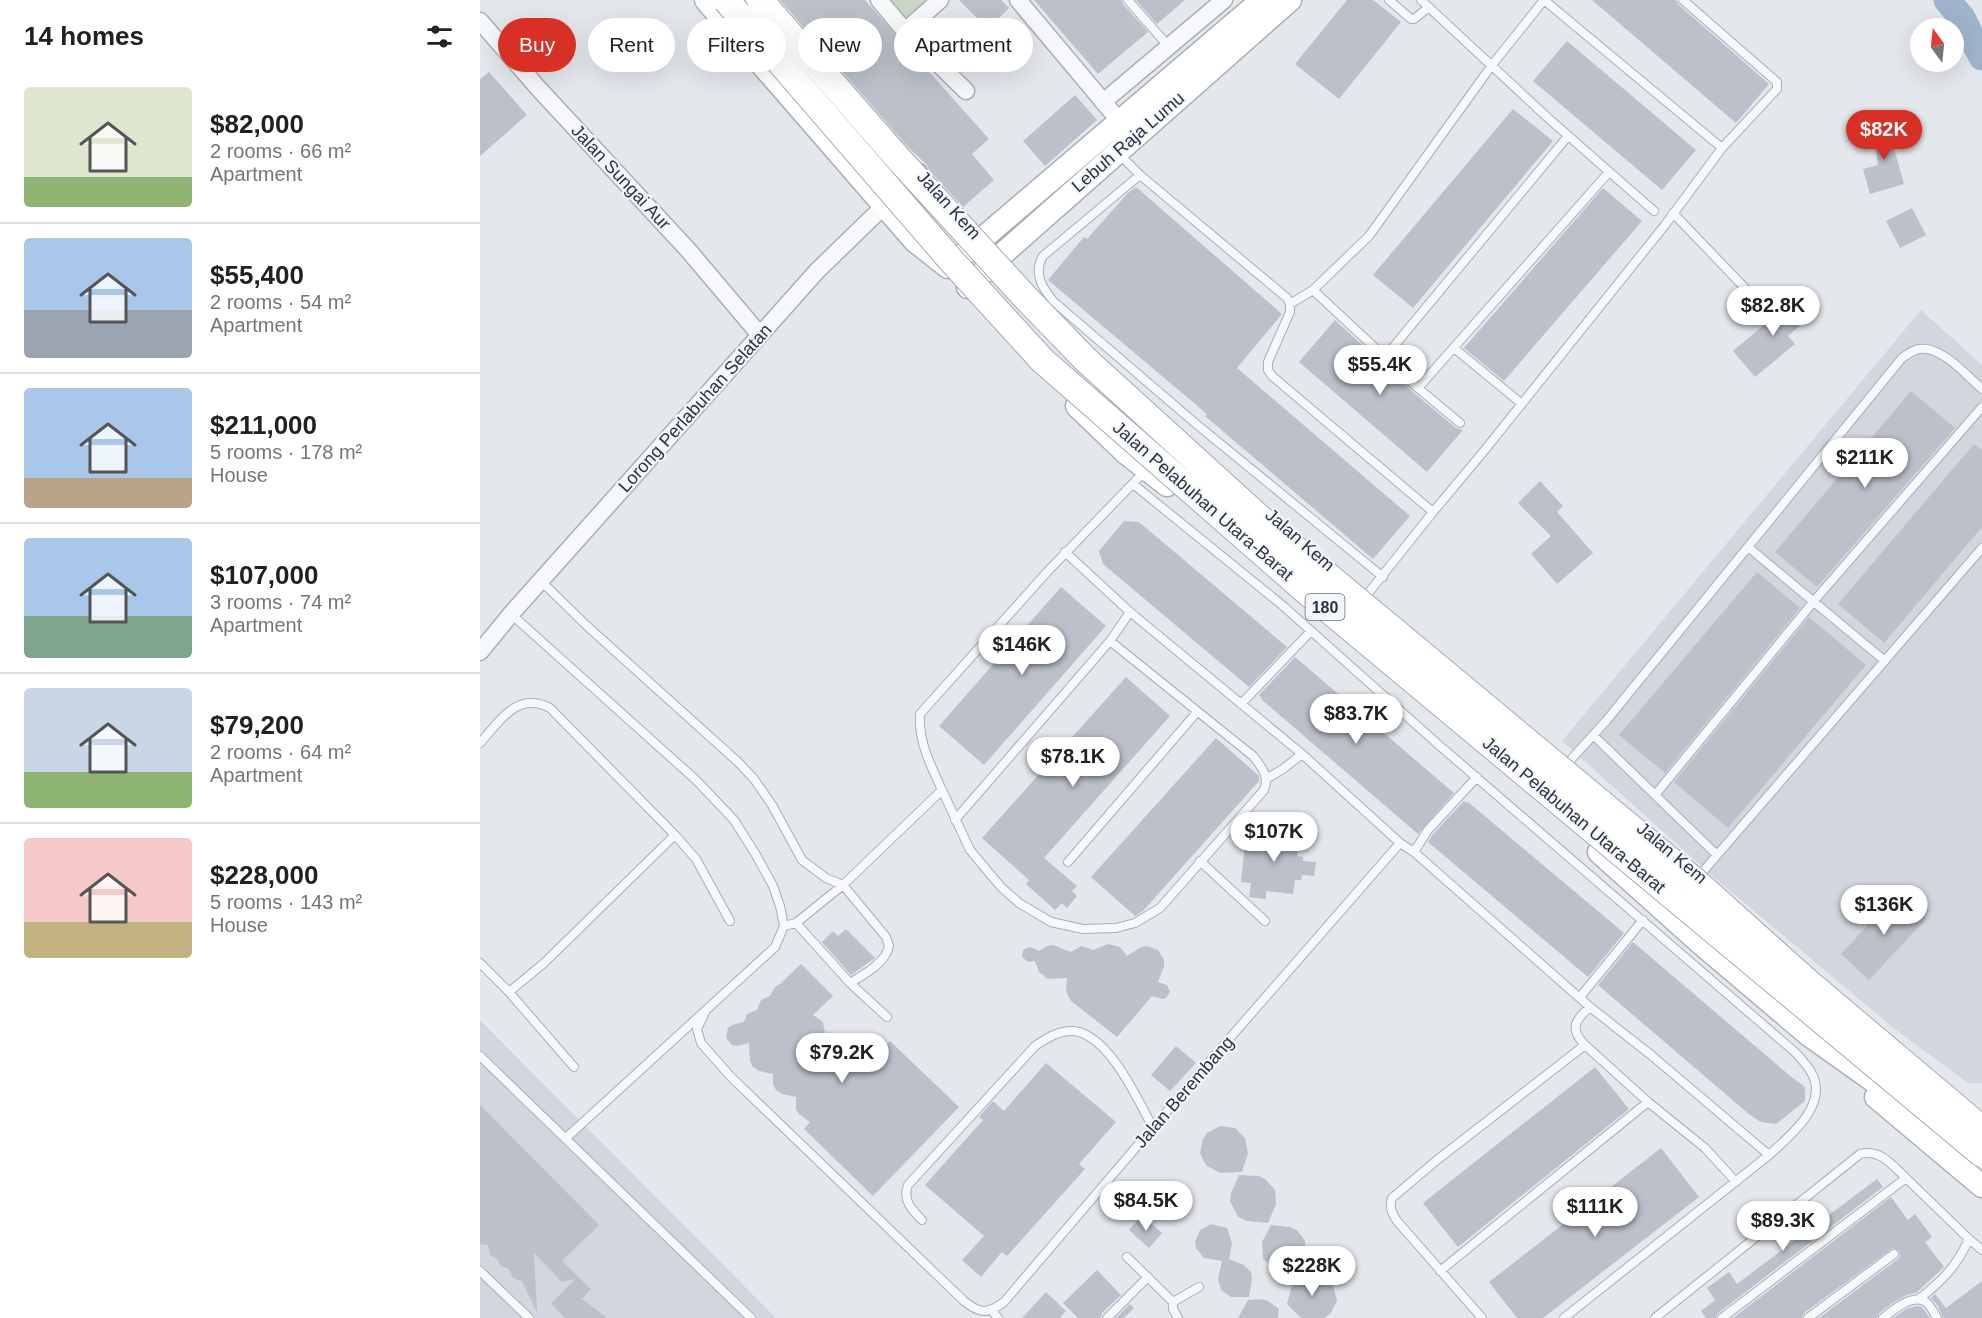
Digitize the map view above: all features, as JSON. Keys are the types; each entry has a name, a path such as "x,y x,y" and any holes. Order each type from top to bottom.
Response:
{"main road":[{"name":"Jalan Pelabuhan Utara-Barat","path":"726,0 949,258 1042,360 1306,591 1982,1154"},
{"name":"Jalan Pelabuhan Utara-Barat","path":"760,0 896,156 1086,360 1274,531 1695,881 1810,984 1982,1129"}],"street":[{"path":"706,0 915,241 948,267 968,287 1037,367 1126,453 1140,476 1619,868 1697,940 1809,1035 1908,1105 1982,1166"},
{"name":"Jalan Kem","path":"768,0 919,172 1074,341 1172,430 1366,596 1798,958 1934,1078 1982,1114"},
{"path":"879,0 894,18"},
{"path":"920,18 940,0"},
{"path":"1018,0 1103,102 1118,136"},
{"path":"1103,102 1224,0"},
{"name":"Lebuh Raja Lumu","path":"968,287 1118,136 1262,0"},
{"name":"Lebuh Raja Lumu","path":"948,267 980,239 1118,136 1290,0"},
{"name":"Jalan Sungai Aur","path":"480,21 539,89 689,251 760,335"},
{"path":"947,72 966,91"},
{"name":"Lorong Perlabuhan Selatan","path":"480,652 511,614 817,271 919,172"},
{"path":"1809,1035 1830,1058 1982,1186"},
{"name":"Jalan Kem","path":"1934,1078 1945,1091 1982,1122"}],"lane":[{"path":"1128,0 1168,47"},
{"path":"1389,0 1410,19 1414,19 1429,7"},
{"path":"1421,0 1568,136 1654,211"},
{"path":"1290,304 1313,290 1368,236 1492,65 1544,0 1722,148"},
{"path":"1366,596 1674,213 1722,148 1777,90 1777,82 1683,0"},
{"path":"1118,136 1140,176 1287,298 1290,304 1287,321 1268,362 1268,370 1272,376 1433,512"},
{"path":"1385,357 1568,136"},
{"path":"1418,388 1610,172"},
{"path":"1140,176 1043,256 1039,263 1039,277 1047,294 1195,423 1383,577"},
{"path":"1674,213 1764,308"},
{"path":"1313,290 1418,388 1460,423"},
{"path":"1454,348 1522,404"},
{"path":"1566,765 1902,358 1921,348 1943,354 1982,389"},
{"path":"1655,795 1814,601 1982,407"},
{"path":"1110,640 1253,756 1262,768 1267,784 1160,908 1145,918 1116,928 1083,929 1052,922 1020,903 1007,892 970,850 923,743 919,724 920,714 1065,552 1140,476 1311,631 1796,1053 1811,1072 1816,1085 1812,1106 1805,1118 1769,1155 1564,1318"},
{"path":"1748,546 1885,662"},
{"path":"1699,876 1982,548"},
{"path":"1065,552 1130,612 1302,754 1400,843 1414,852 1590,1006 1769,1155"},
{"path":"541,581 587,626 738,762 754,779 772,805 802,860 826,878 843,885 886,937 890,946 886,954 871,970 850,983"},
{"path":"955,820 1110,640 1130,612"},
{"path":"511,614 696,780 734,820 773,886 784,926 775,947 566,1138"},
{"path":"1241,704 1311,631"},
{"path":"480,743 509,712 520,704 540,703 550,708 696,859 730,921"},
{"path":"1068,862 1197,712"},
{"path":"1593,735 1717,855"},
{"path":"1266,778 1283,769 1302,754"},
{"path":"1414,852 1428,830 1477,777"},
{"path":"784,926 796,923 843,885 942,790"},
{"path":"509,992 544,963 675,835"},
{"name":"Jalan Berembang","path":"706,1010 697,1029 701,1043 731,1077 964,1301 977,1310 995,1314 1400,843"},
{"path":"1200,861 1265,921"},
{"path":"1580,997 1643,920"},
{"path":"796,923 850,983 887,1017"},
{"path":"480,963 509,992 574,1067"},
{"path":"1590,1006 1575,1024 1576,1034 1585,1045 1648,1102 1705,1148 1736,1182"},
{"path":"922,1220 907,1202 908,1185 1035,1046 1049,1036 1076,1031 1091,1039 1108,1053 1120,1068 1153,1128"},
{"path":"1482,1318 1397,1221 1390,1204 1392,1198 1437,1160 1585,1045"},
{"path":"480,1056 751,1318"},
{"path":"1440,1271 1648,1102"},
{"path":"1657,1317 1860,1154 1869,1152 1876,1153 1906,1178 1982,1250"},
{"path":"1722,1318 1906,1178"},
{"path":"1883,1318 1909,1301 1919,1299 1942,1281 1952,1269 1969,1239"},
{"path":"1808,1318 1894,1254"},
{"path":"1127,1257 1173,1302 1173,1309 1178,1318"},
{"path":"480,1272 529,1318"},
{"path":"1107,1318 1148,1277"},
{"path":"1173,1302 1198,1287"},
{"path":"1919,1299 1927,1303 1937,1318"}],"shaded area":[{"path":"1921,310 1982,365 1982,1083 1968,1083 1896,1030 1717,880 1562,741"},
{"path":"480,1020 776,1318 480,1318"}],"green space":[{"path":"888,0 927,0 905,18"}],"building":[{"path":"780,0 865,0 881,18 798,18 798,21"},
{"path":"959,0 1001,0 1009,8 999,18 977,18"},
{"path":"1034,0 1122,0 1148,32 1098,74"},
{"path":"1136,0 1185,0 1157,24"},
{"path":"1347,0 1373,0 1401,22 1339,99 1295,64"},
{"path":"1592,0 1676,0 1769,84 1736,123"},
{"path":"882,19 894,33 894,72 929,72 989,139 972,154 994,180 963,207 927,165 907,146 843,72 882,72"},
{"path":"1567,41 1696,150 1662,190 1533,81"},
{"path":"489,72 527,115 480,156 480,79"},
{"path":"1075,95 1097,120 1045,166 1023,141"},
{"path":"1513,109 1553,141 1413,308 1373,275"},
{"path":"1891,120 1894,141 1892,141 1904,184 1870,194 1863,169 1878,165 1872,123"},
{"path":"1136,187 1282,314 1237,368 1410,516 1373,559 1205,416 1207,414 1048,280 1084,237 1087,239"},
{"path":"1603,188 1642,221 1504,381 1464,348"},
{"path":"1912,208 1926,235 1900,248 1886,221"},
{"path":"1793,294 1812,315 1788,336 1795,344 1755,377 1733,351 1777,314 1773,311"},
{"path":"1335,320 1414,393 1456,428 1463,430 1427,472 1299,362"},
{"path":"1911,391 1955,428 1817,587 1775,552"},
{"path":"1974,444 1982,450 1982,527 1884,643 1838,604"},
{"path":"1540,481 1563,506 1557,512 1593,553 1557,584 1531,554 1551,536 1518,503"},
{"path":"1124,521 1139,522 1287,647 1249,687 1103,564 1099,551"},
{"path":"1757,572 1800,608 1665,773 1619,735"},
{"path":"1061,587 1106,626 984,765 939,726"},
{"path":"1809,617 1866,665 1728,828 1674,782"},
{"path":"1295,657 1454,793 1418,834 1261,699 1259,695"},
{"path":"1126,677 1170,716 1044,858 1077,886 1072,891 1077,896 1067,908 1062,903 1055,910 1026,884 1029,880 982,838"},
{"path":"1216,738 1259,776 1259,781 1143,911 1135,916 1091,877"},
{"path":"1464,801 1624,933 1588,977 1428,842"},
{"path":"1260,828 1300,833 1297,856 1303,857 1303,861 1316,862 1314,876 1302,875 1301,880 1295,880 1293,894 1266,891 1266,899 1249,897 1251,883 1241,882 1245,842 1258,844"},
{"path":"1898,893 1926,919 1869,980 1841,954"},
{"path":"846,929 875,958 851,975 822,942 833,931 838,936"},
{"path":"1633,942 1805,1087 1805,1101 1776,1124 1761,1122 1598,985"},
{"path":"1108,944 1120,947 1127,956 1141,947 1147,946 1158,950 1164,960 1164,966 1158,982 1167,985 1170,992 1166,998 1162,999 1152,996 1117,1037 1071,1001 1066,991 1067,978 1048,979 1039,972 1035,961 1028,962 1022,957 1023,950 1030,947 1039,951 1053,945 1071,952 1081,946 1093,950"},
{"path":"801,964 833,996 813,1015 823,1022 825,1034 839,1039 841,1050 854,1053 868,1063 890,1041 959,1107 873,1196 804,1129 810,1122 796,1109 796,1097 776,1090 773,1084 773,1074 753,1067 750,1061 749,1043 732,1045 726,1038 728,1028 744,1022 747,1014 757,1010 761,1000 770,996 775,987"},
{"path":"1176,1046 1196,1063 1170,1091 1151,1075"},
{"path":"1046,1063 1116,1122 1079,1164 1085,1169 1007,1256 1002,1252 981,1277 962,1260 984,1236 925,1185 983,1120 979,1117 993,1101 1004,1111"},
{"path":"1595,1067 1629,1109 1458,1247 1423,1203"},
{"path":"480,1105 599,1225 562,1261 591,1289 582,1299 607,1318 565,1318 551,1304 575,1279 562,1282 534,1253 537,1312 522,1281 513,1278 509,1269 501,1266 496,1258 490,1255 488,1245 480,1244"},
{"path":"1220,1126 1235,1128 1245,1138 1248,1153 1242,1172 1220,1173 1207,1166 1203,1160 1200,1153 1203,1139 1207,1133"},
{"path":"1661,1148 1699,1197 1543,1318 1517,1318 1489,1282"},
{"path":"1239,1175 1259,1176 1275,1190 1276,1204 1268,1223 1248,1221 1238,1217 1230,1201"},
{"path":"1877,1179 1883,1187 1718,1313 1716,1318 1706,1318 1701,1311 1715,1300 1707,1288 1729,1272 1737,1284 1799,1237 1790,1225 1812,1208 1821,1221"},
{"path":"1891,1197 1908,1220 1915,1214 1932,1237 1925,1242 1944,1267 1916,1293 1894,1302 1879,1313 1877,1318 1819,1318 1898,1259 1899,1251 1893,1248 1804,1313 1802,1318 1733,1318"},
{"path":"1142,1215 1162,1233 1149,1248 1129,1230"},
{"path":"1211,1224 1227,1228 1232,1243 1229,1259 1244,1265 1251,1272 1249,1297 1231,1297 1221,1290 1218,1279 1222,1261 1204,1258 1196,1248 1195,1242 1200,1230"},
{"path":"1271,1225 1297,1230 1305,1241 1306,1255 1297,1273 1277,1270 1263,1259 1262,1242"},
{"path":"1097,1270 1121,1295 1102,1313 1101,1318 1078,1318 1063,1303"},
{"path":"1300,1275 1322,1276 1333,1286 1337,1300 1331,1313 1325,1318 1301,1318 1287,1304 1291,1289"},
{"path":"1982,1281 1982,1318 1943,1318 1938,1306 1931,1298 1935,1294 1946,1308"},
{"path":"1046,1292 1066,1311 1060,1318 1022,1318"},
{"path":"1262,1299 1279,1309 1278,1318 1238,1318 1248,1300"},
{"path":"1130,1304 1134,1308 1124,1318 1116,1318"},
{"path":"1922,1307 1930,1318 1893,1318 1906,1309"}],"waterway":[{"path":"1947,0 1962,18 1982,57"}]}
